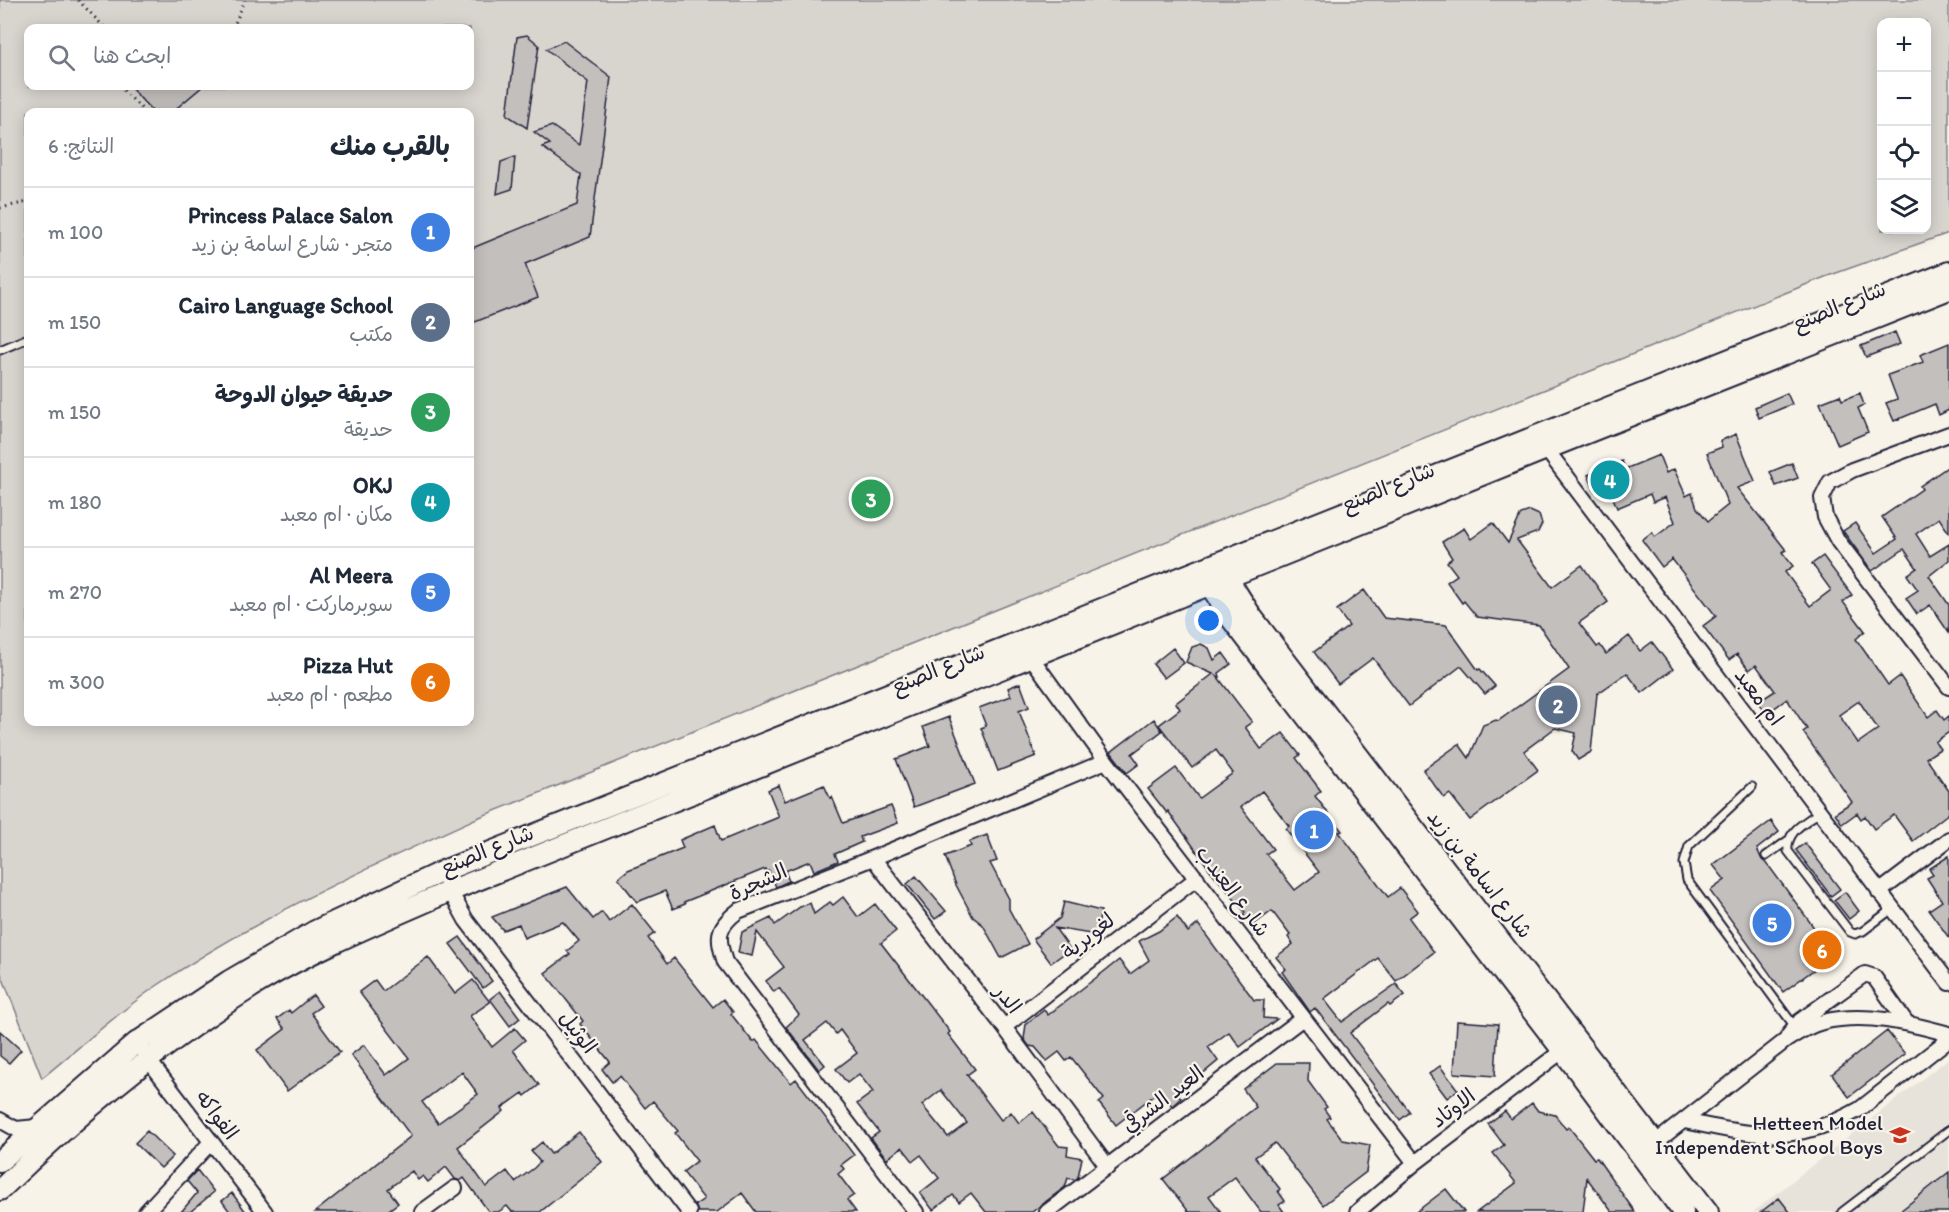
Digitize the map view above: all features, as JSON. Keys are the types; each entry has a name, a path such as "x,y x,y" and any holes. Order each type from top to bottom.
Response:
{"street":[{"name":"شارع الصنع","path":"0,1190 142,1050 322,948 671,792 1543,441 1949,272"},
{"name":"شارع الصنع","path":"1543,441 1949,289"},
{"path":"1949,434 1852,470 1830,482 1822,498 1825,517 1838,541 1949,687"},
{"name":"ام معبد","path":"1543,441 1949,983"},
{"name":"شارع اسامة بن زيد","path":"1216,573 1233,621 1570,1045 1655,1143 1708,1212"},
{"name":"شارع العندب","path":"1030,648 1106,760 1415,1163"},
{"name":"الشجرة","path":"916,1212 724,962 719,930 727,919 738,911 873,858 1106,760"},
{"name":"شارع الصنع","path":"0,1161 37,1127 142,1050 229,981 315,931 443,871 671,792"},
{"path":"1879,892 1949,839"},
{"name":"الدر","path":"873,858 1004,1027 1108,1167"},
{"name":"الوثيل","path":"443,871 450,891 466,920 689,1212"},
{"name":"لغويرية","path":"1004,1027 1197,878"},
{"path":"1785,1041 1800,1021 1865,974 1870,974 1877,980 1906,1022"},
{"name":"العيد الشرقي","path":"1047,1212 1303,1018"},
{"path":"1655,1143 1802,1030 1824,1022 1862,1019 1906,1022 1949,1034"},
{"path":"1684,1121 1766,1136 1792,1135 1816,1129 1860,1109 1949,1039"},
{"name":"شارع اسامة بن زيد","path":"1570,1045 1683,1212"},
{"name":"الاوتاد","path":"1357,1212 1415,1163 1570,1045"},
{"name":"الفواكه","path":"142,1050 265,1212"},
{"path":"0,1120 16,1129 37,1127"},
{"path":"146,1212 211,1142"},
{"path":"422,1212 455,1188"}],"lane":[{"path":"0,350 24,340"},
{"path":"1752,788 1689,846 1684,863 1687,880 1795,1026"},
{"path":"1766,856 1787,841 1819,812"},
{"path":"1787,841 1788,851 1850,932 1855,934 1863,931 1892,909"},
{"path":"1842,1212 1949,1130"}],"path":[{"path":"78,0 101,24"},
{"path":"235,24 245,0"},
{"path":"123,90 141,108"},
{"path":"0,208 24,203"}],"shaded area":[{"path":"0,0 1949,0 1949,233 1825,277 477,818 353,875 272,916 193,962 141,997 42,1078 0,971"},
{"name":"Hetteen Model Independent School Boys","path":"1949,1058 1949,1212 1753,1212"}],"building":[{"path":"527,35 539,45 527,128 507,115 517,37"},
{"path":"564,41 611,77 590,237 525,264 538,297 474,322 474,247 577,205 581,175 542,147 550,144 534,132 552,126 579,145 588,82 546,49"},
{"path":"133,90 198,90 177,108 149,108"},
{"path":"515,157 512,189 497,194 501,162"},
{"path":"1895,332 1900,344 1866,357 1861,346"},
{"path":"1949,343 1949,410 1939,415 1935,404 1894,421 1886,403 1897,399 1888,375 1923,362 1920,355"},
{"path":"1787,393 1792,404 1759,418 1755,407"},
{"path":"1860,393 1864,405 1858,408 1868,432 1838,445 1820,403 1840,395 1842,400"},
{"path":"1736,434 1755,481 1737,488 1786,550 1782,552 1793,566 1785,572 1810,606 1831,590 1812,564 1823,556 1852,595 1843,602 1865,631 1856,639 1888,685 1900,676 1928,717 1937,710 1944,720 1949,716 1949,732 1935,742 1940,749 1926,758 1949,791 1949,813 1913,841 1894,815 1874,829 1865,816 1861,819 1857,813 1842,824 1835,813 1852,802 1803,732 1807,729 1787,699 1766,714 1758,702 1775,691 1756,665 1749,670 1737,654 1729,660 1703,626 1716,616 1672,559 1662,567 1642,540 1652,532 1655,537 1675,522 1665,497 1653,502 1650,494 1617,508 1608,485 1595,491 1588,475 1622,461 1625,469 1659,455 1666,473 1674,469 1686,496 1692,493 1697,508 1708,521 1728,505 1707,453 1722,447 1720,441","holes":["1859,701 1878,729 1858,743 1839,715"]},
{"path":"1792,463 1798,478 1776,486 1770,472"},
{"path":"1949,466 1949,533 1939,518 1916,534 1930,556 1949,544 1949,560 1929,576 1949,605 1949,633 1930,605 1917,614 1906,598 1918,590 1907,575 1917,568 1904,549 1872,571 1843,531 1855,523 1876,553 1897,539 1882,517 1922,489 1920,486"},
{"path":"1530,511 1539,515 1542,524 1538,532 1517,540 1552,587 1582,565 1608,602 1579,623 1597,647 1600,645 1606,654 1629,636 1640,651 1652,642 1673,669 1642,693 1627,673 1597,694 1591,752 1578,760 1572,751 1576,733 1555,728 1524,751 1538,770 1470,820 1450,794 1444,798 1423,770 1459,744 1469,758 1483,725 1498,721 1569,669 1539,625 1477,617 1464,601 1462,603 1447,582 1457,575 1447,562 1452,558 1442,542 1464,528 1471,539 1493,523 1508,543 1521,514"},
{"path":"1364,590 1384,618 1446,625 1478,670 1480,669 1495,686 1485,694 1461,666 1409,706 1373,658 1338,684 1314,652 1349,626 1337,610"},
{"path":"1201,644 1209,648 1214,660 1223,653 1231,664 1219,673 1220,677 1217,676 1252,722 1245,727 1261,749 1283,733 1300,755 1296,758 1321,791 1315,796 1388,897 1400,888 1418,911 1409,918 1434,952 1396,981 1378,958 1324,999 1342,1022 1396,984 1405,995 1390,1006 1388,1004 1350,1033 1410,1112 1400,1120 1315,1008 1310,1012 1282,972 1286,969 1276,957 1293,944 1288,937 1290,935 1272,911 1252,926 1243,914 1245,912 1210,870 1168,811 1167,813 1148,789 1176,768 1199,798 1233,773 1216,750 1192,768 1159,725 1180,709 1176,703 1213,674 1186,662 1192,647","holes":["1262,791 1289,826 1286,829 1319,872 1295,890 1266,854 1273,849 1241,807"]},
{"path":"1173,648 1184,663 1164,678 1153,664"},
{"path":"1020,683 1029,707 1019,711 1036,756 998,771 981,728 986,726 979,708 1011,696 1008,688"},
{"path":"949,717 975,784 914,807 896,759 930,746 923,727"},
{"path":"1154,719 1162,731 1132,754 1139,764 1127,773 1111,752"},
{"path":"779,785 785,801 824,785 843,823 891,806 898,823 860,837 862,842 835,854 838,861 814,871 810,861 785,871 789,881 776,887 769,871 766,872 765,869 684,902 685,904 673,909 665,891 637,902 618,878 628,870 683,848 680,840 715,825 721,841 779,817 768,790"},
{"path":"1771,821 1779,832 1757,849 1762,860 1766,862 1834,955 1783,992 1710,891 1725,880 1713,865"},
{"path":"987,835 997,861 990,863 1009,899 1009,909 1028,944 1001,958 983,925 973,917 956,885 945,856 971,846 969,842"},
{"path":"1805,843 1840,889 1831,896 1796,850"},
{"path":"1949,856 1949,938 1929,910 1942,901 1927,878 1933,875 1929,869"},
{"path":"916,876 946,911 935,919 907,884"},
{"path":"567,887 593,919 602,912 609,922 632,904 655,933 648,938 667,964 674,958 713,1007 723,999 733,1012 731,1014 753,1042 756,1040 791,1083 796,1079 854,1155 841,1165 844,1169 838,1174 854,1195 847,1200 856,1212 756,1212 742,1193 717,1212 698,1212 695,1205 704,1199 683,1172 697,1161 675,1133 678,1131 653,1101 645,1108 620,1076 612,1082 602,1069 610,1062 580,1024 583,1021 545,973 570,954 567,951 579,941 563,922 524,938 519,924 503,930 492,917"},
{"path":"1845,892 1859,911 1849,919 1834,900"},
{"path":"843,897 858,917 875,904 896,931 881,943 950,1032 948,1034 975,1069 967,1075 1001,1120 1011,1112 1019,1123 1033,1112 1059,1146 1068,1147 1067,1155 1082,1158 1078,1177 1075,1180 1068,1178 1065,1187 1032,1212 986,1212 971,1193 959,1202 953,1195 933,1210 920,1193 939,1178 921,1155 913,1161 902,1147 887,1159 871,1138 879,1132 857,1104 873,1092 859,1074 847,1083 836,1069 857,1053 840,1030 836,1034 827,1023 805,1040 825,1065 819,1070 786,1027 799,1015 779,988 774,992 766,981 784,967 757,932 752,956 738,953 742,932 771,918 775,925 800,907 810,903 814,914 830,902 833,905","holes":["941,1090 967,1123 948,1137 922,1105"]},
{"path":"1064,902 1101,911 1096,935 1055,928 1070,949 1051,963 1033,939 1060,918"},
{"path":"1177,917 1188,932 1198,924 1254,1000 1264,1000 1263,1018 1277,1019 1240,1047 1229,1032 1208,1047 1218,1061 1178,1094 1181,1098 1172,1106 1163,1095 1161,1097 1157,1093 1116,1125 1099,1103 1104,1099 1071,1057 1066,1061 1059,1052 1047,1061 1035,1047 1029,1046 1024,1039 1026,1024 1044,1010 1048,1015 1119,960 1130,974 1149,960 1139,941 1159,931"},
{"path":"460,937 492,981 483,988 450,944"},
{"path":"428,957 455,994 473,980 490,1002 470,1016 492,1047 515,1028 525,1040 513,1050 539,1085 525,1096 523,1093 502,1108 504,1111 458,1147 486,1187 507,1171 515,1182 540,1162 531,1151 542,1142 551,1154 579,1132 602,1162 540,1212 512,1212 507,1206 498,1212 489,1212 464,1178 460,1181 455,1179 446,1167 428,1182 423,1176 418,1180 412,1171 388,1189 398,1203 386,1212 315,1212 411,1136 351,1055 364,1045 386,1075 409,1058 359,992 375,980 383,991","holes":["462,1072 478,1094 438,1123 422,1102"]},
{"path":"500,991 520,1018 510,1026 490,999"},
{"path":"313,995 321,1006 311,1013 340,1052 287,1091 257,1050 285,1029 277,1019 289,1010 291,1013"},
{"path":"1457,1021 1498,1024 1495,1076 1454,1073"},
{"path":"0,1031 21,1050 9,1063 0,1056"},
{"path":"1887,1031 1905,1054 1849,1097 1832,1074"},
{"path":"1277,1063 1309,1063 1308,1081 1327,1107 1324,1109 1330,1117 1327,1119 1343,1140 1370,1145 1366,1172 1323,1205 1275,1143 1255,1157 1280,1189 1278,1191 1285,1201 1279,1205 1284,1212 1261,1212 1235,1177 1209,1196 1221,1212 1189,1212 1163,1179 1256,1107 1243,1089"},
{"path":"1440,1066 1458,1090 1447,1098 1429,1074"},
{"path":"1532,1103 1538,1111 1555,1115 1566,1129 1569,1127 1594,1159 1597,1158 1635,1212 1612,1212 1587,1178 1583,1212 1477,1212 1516,1183 1493,1153 1504,1145 1488,1124 1505,1111 1511,1119"},
{"path":"147,1131 173,1156 161,1168 135,1143"},
{"path":"197,1170 214,1192 190,1212 181,1212 197,1193 187,1181"},
{"path":"1949,1172 1949,1212 1899,1212"},
{"path":"1446,1189 1464,1212 1416,1212"},
{"path":"232,1193 246,1212 230,1212 222,1201"},
{"path":"1779,1198 1790,1212 1761,1212"}],"place":[{"name":"OKJ","path":"1610,480"},
{"name":"حديقة حيوان الدوحة","path":"871,499"},
{"name":"Cairo Language School","path":"1558,705"},
{"name":"Princess Palace Salon","path":"1314,830"},
{"name":"Al Meera","path":"1772,923"},
{"name":"Pizza Hut","path":"1822,950"},
{"name":"Hetteen Model Independent School Boys","path":"1900,1135"}]}
